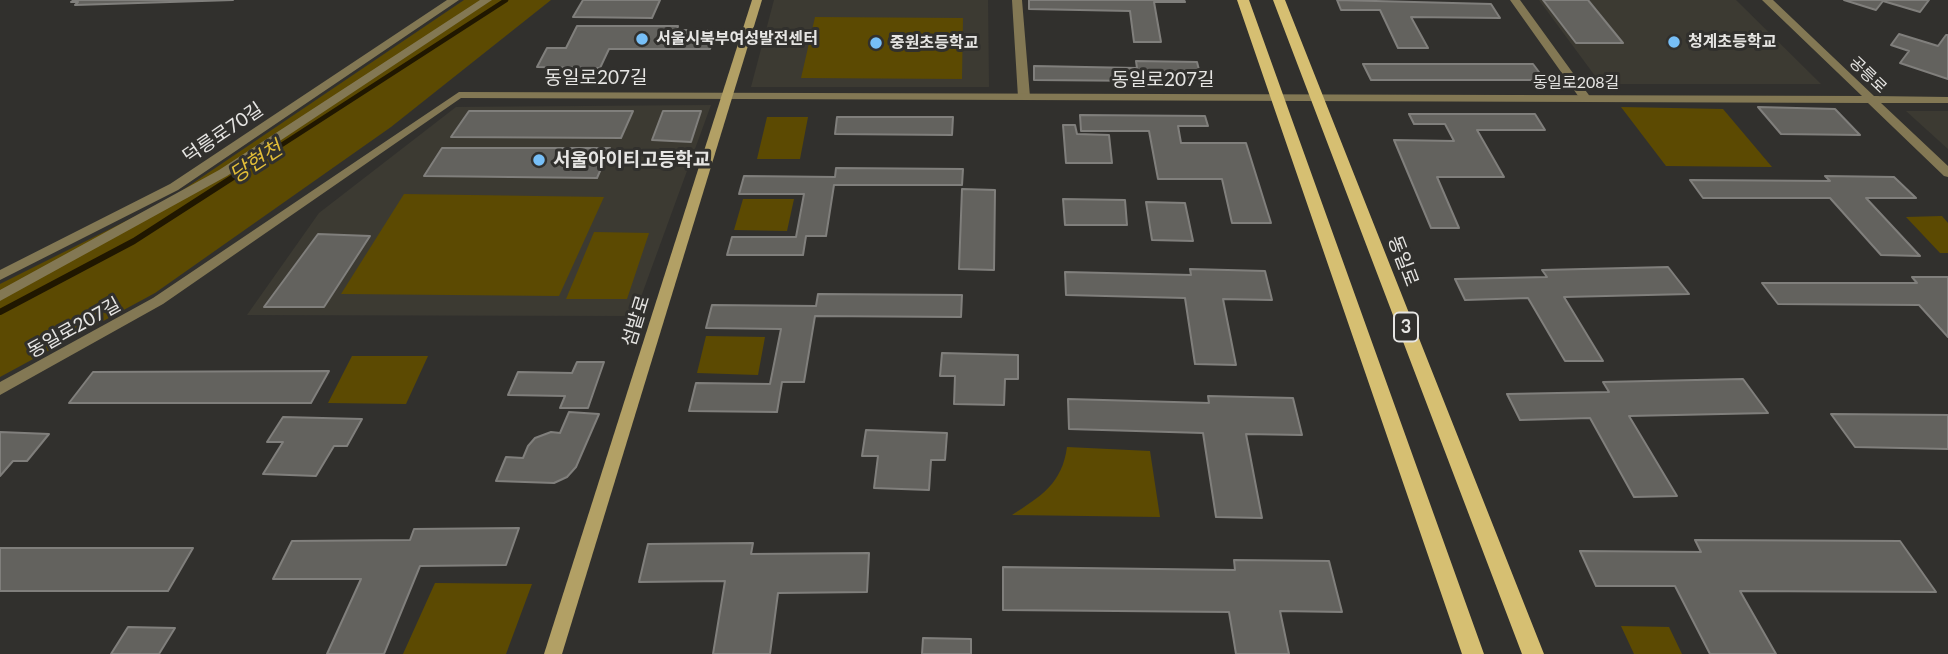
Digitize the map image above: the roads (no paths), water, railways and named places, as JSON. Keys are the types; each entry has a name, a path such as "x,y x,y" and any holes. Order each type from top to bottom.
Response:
{"main road":[{"name":"섬밭로","path":"553,654 757,0"},
{"path":"1243,0 1473,654"},
{"name":"동일로","path":"1279,0 1533,654"}],"street":[{"name":"덕릉로70길","path":"0,276 174,187 454,0"},
{"path":"0,296 223,173 487,0"},
{"path":"1017,0 1024,97"},
{"path":"1515,0 1585,98"},
{"name":"공릉로","path":"1767,0 1948,173"},
{"name":"동일로207길","path":"0,389 158,301 459,95 1279,98"},
{"name":"동일로208길","path":"1279,98 1948,100"}],"waterway":[{"name":"당현천","path":"235,175 506,0"},
{"name":"당현천","path":"0,312 134,241 238,174"}],"place":[{"name":"서울시북부여성발전센터","path":"642,39"},
{"name":"청계초등학교","path":"1674,42"},
{"name":"중원초등학교","path":"876,43"},
{"name":"서울아이티고등학교","path":"539,160"}]}
